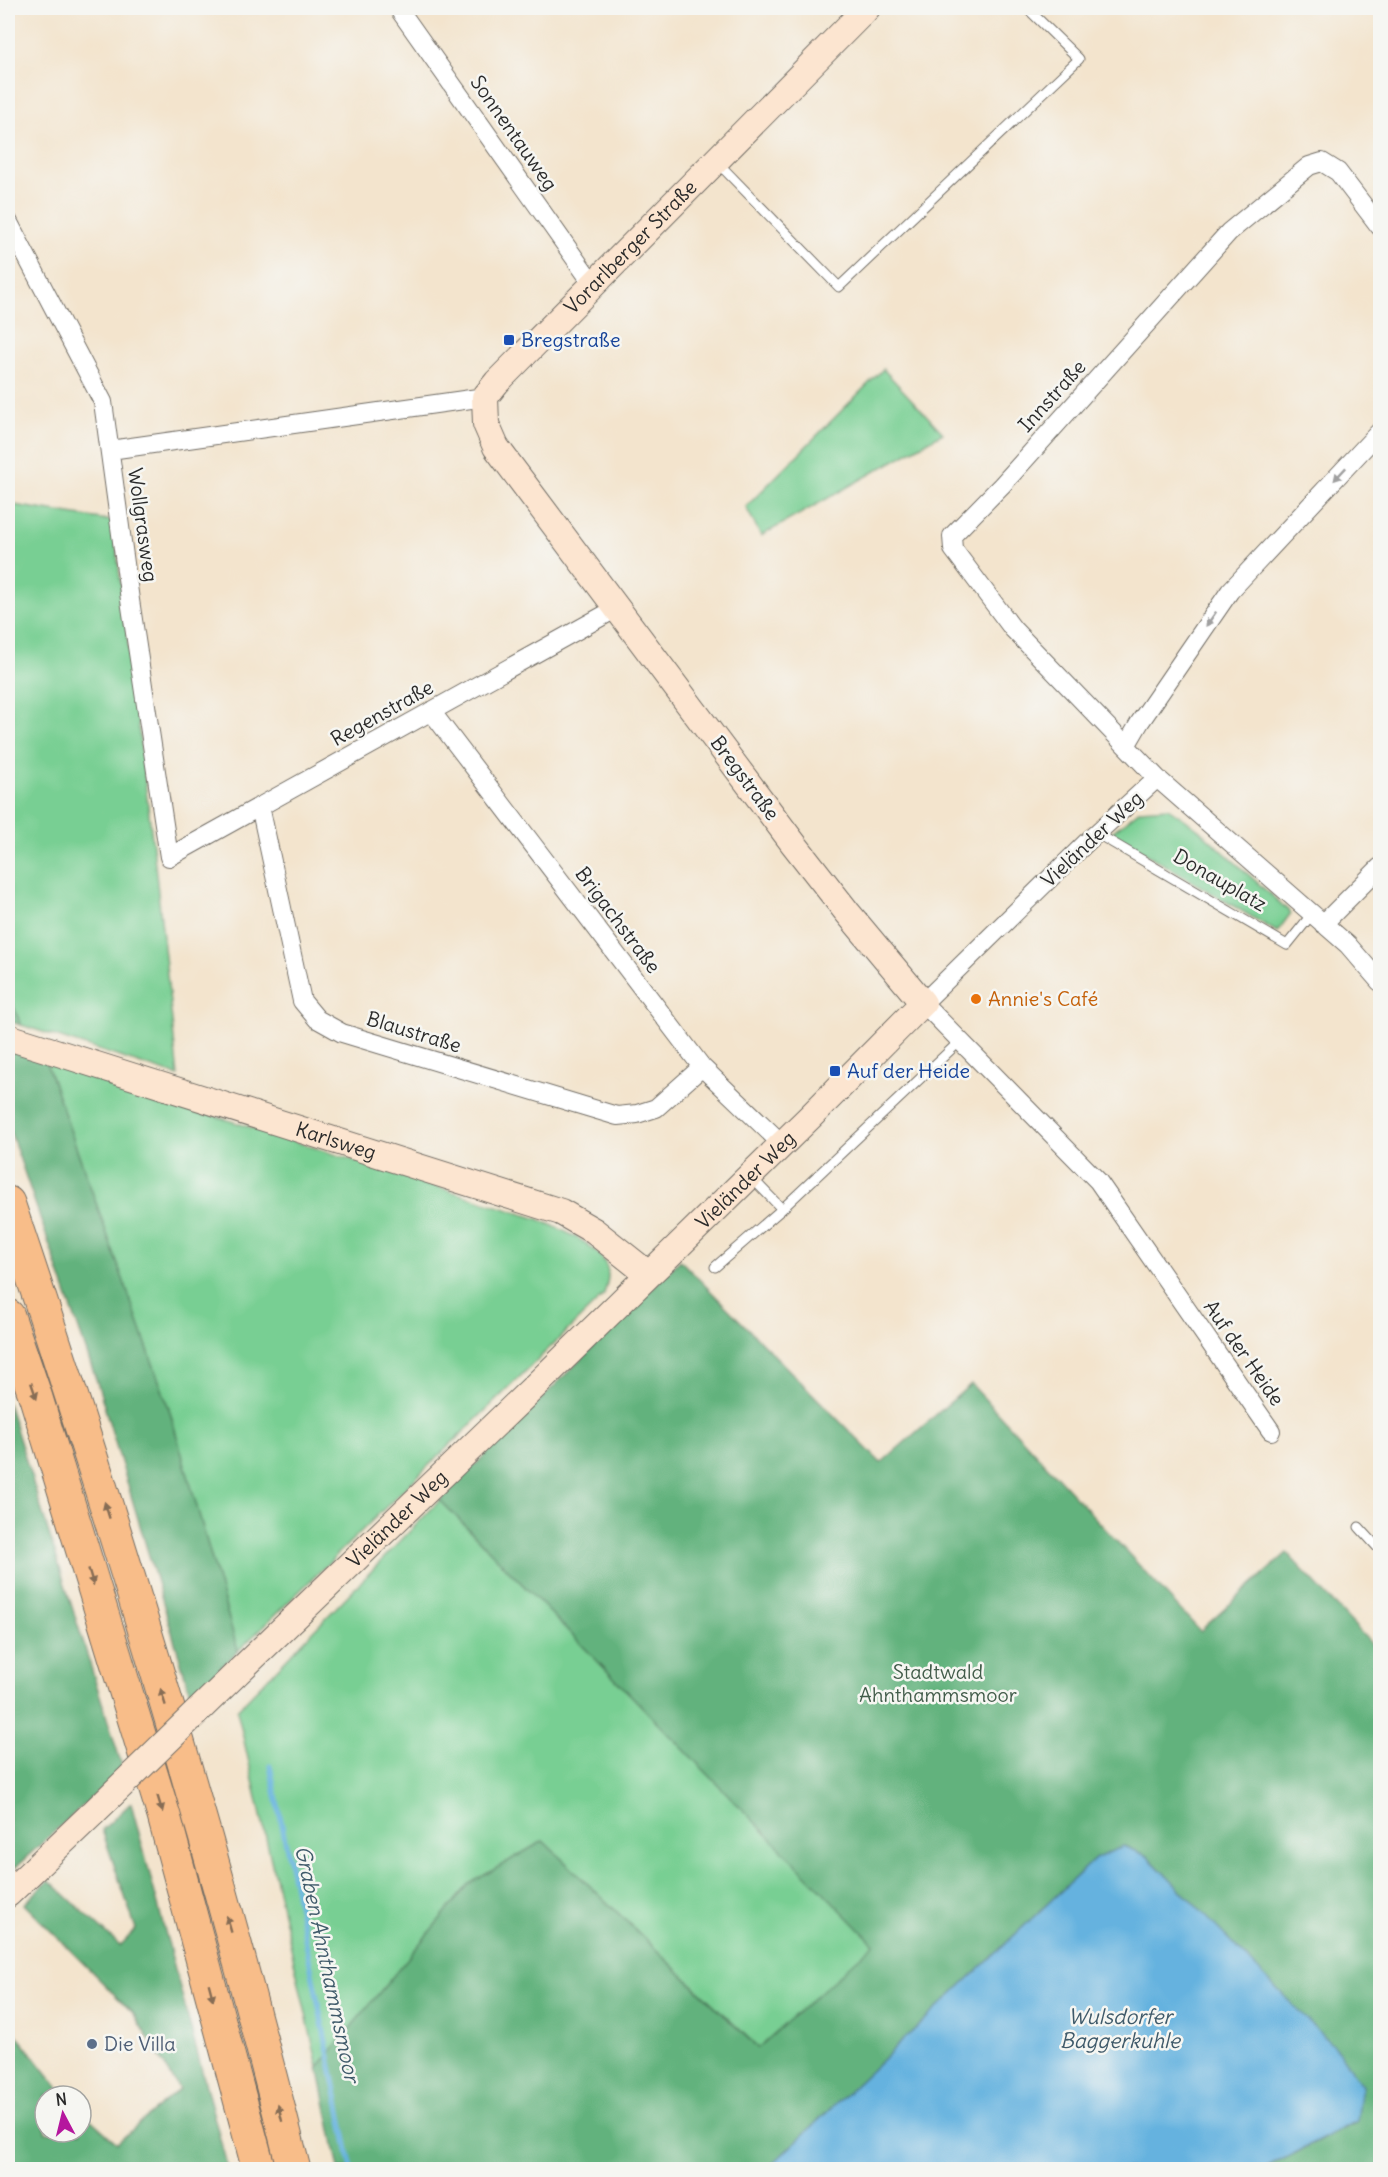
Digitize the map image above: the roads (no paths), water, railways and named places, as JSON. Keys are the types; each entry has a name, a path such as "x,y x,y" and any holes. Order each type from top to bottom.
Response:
{"highway":[{"path":"8,1203 66,1377 191,1788 260,2033 294,2169"},
{"path":"8,1316 36,1398 164,1816 259,2169"}],"street":[{"name":"Sonnentauweg","path":"398,8 593,284"},
{"name":"Vorarlberger Straße","path":"485,397 515,363 867,8"},
{"name":"Innstraße","path":"1126,746 1012,629 953,549 952,536 1002,485 1229,232 1309,166 1322,162 1338,172 1380,227"},
{"name":"Wollgrasweg","path":"8,221 103,402 169,857"},
{"path":"110,450 485,397"},
{"name":"Bregstraße","path":"485,397 486,424 496,447 842,907 922,1003"},
{"path":"1126,746 1230,591 1380,431"},
{"name":"Regenstraße","path":"169,857 617,608"},
{"name":"Brigachstraße","path":"431,711 702,1067 782,1144"},
{"name":"Vieländer Weg","path":"8,1894 533,1388 1096,833 1157,778 1126,746"},
{"name":"Donauplatz","path":"1157,778 1318,919"},
{"name":"Blaustraße","path":"260,806 302,1001 317,1019 342,1033 617,1116 637,1114 656,1108 702,1067"},
{"path":"1380,867 1318,919 1348,945 1380,982"},
{"name":"Auf der Heide","path":"922,1003 1098,1181 1271,1431"},
{"name":"Karlsweg","path":"8,1037 561,1212 594,1231 648,1274"}],"lane":[{"path":"716,160 839,287 1079,59 1028,8"},
{"name":"Donauplatz","path":"1096,833 1287,945 1318,919"},
{"path":"715,1266 782,1209 960,1041"},
{"path":"749,1176 782,1209"},
{"path":"1359,1527 1380,1550"}],"water":[{"name":"Wulsdorfer Baggerkuhle","path":"1123,1846 1147,1856 1339,2052 1362,2086 1357,2121 1264,2169 767,2169 1095,1859"}],"waterway":[{"name":"Graben Ahnthammsmoor","path":"270,1766 352,2170"}],"place":[{"name":"Bregstraße","path":"509,340"},
{"name":"Annie's Café","path":"976,999"},
{"name":"Auf der Heide","path":"835,1071"},
{"name":"Die Villa","path":"92,2044"}],"park label":[{"name":"Stadtwald Ahnthammsmoor","path":"938,1684"}]}
